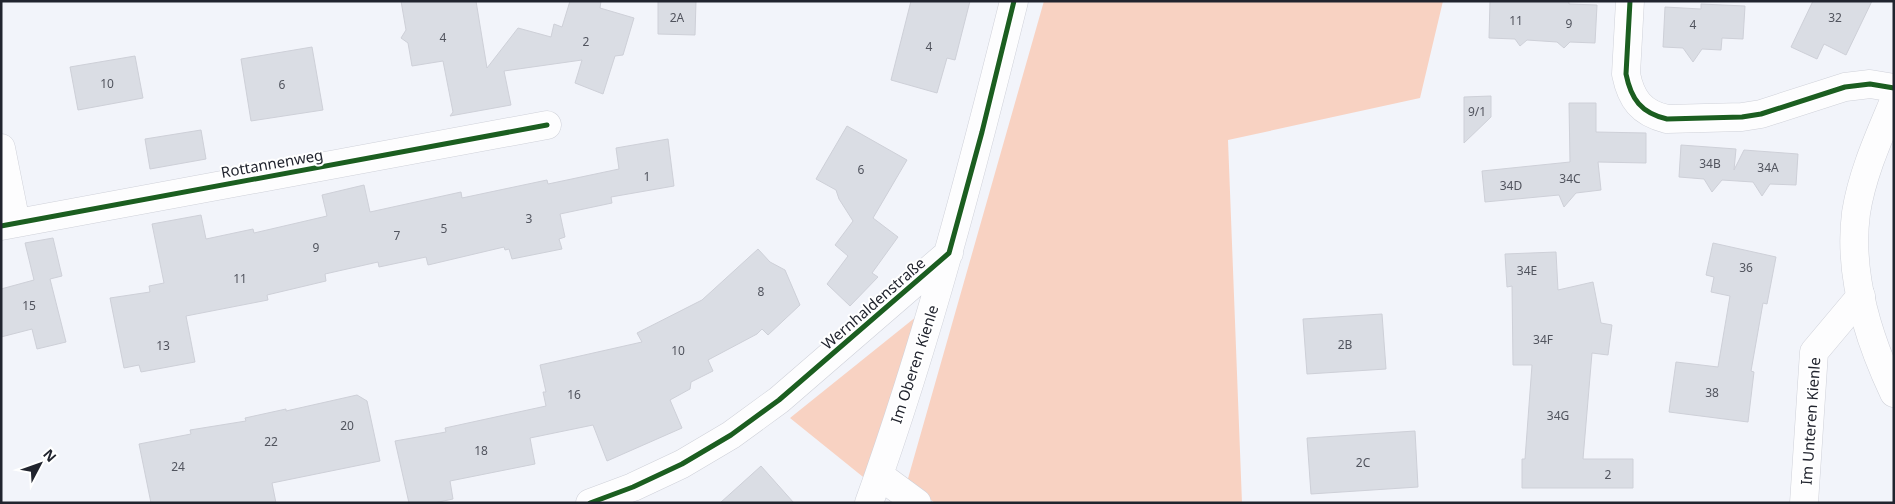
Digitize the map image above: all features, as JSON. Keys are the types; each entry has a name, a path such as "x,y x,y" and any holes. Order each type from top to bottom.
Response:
{"street":[{"path":"950,253 1014,1"},
{"path":"1630,1 1626,74 1628,83 1636,101 1643,109 1656,116 1667,119 1742,118 1761,114 1845,87 1870,84 1894,88"},
{"path":"1894,101 1873,151 1861,191 1856,213 1855,233 1856,266 1869,334 1894,393"},
{"name":"Rottannenweg","path":"9,224 547,125"},
{"path":"1,148 9,224"},
{"name":"Im Oberen Kienle","path":"869,503 950,253"},
{"name":"Wernhaldenstraße","path":"590,503 633,487 682,464 731,435 779,400 950,253"},
{"name":"Im Unteren Kienle","path":"1804,503 1814,352 1861,296"},
{"path":"879,475 917,503"}],"shaded area":[{"path":"1044,1 1443,1 1420,98 1228,140 1242,503 935,503 907,482"},
{"path":"927,308 878,489 790,418"}],"building":[{"path":"401,1 476,1 487,68 518,28 551,37 554,24 562,27 570,1 601,1 600,8 634,18 623,55 615,56 603,94 575,83 582,60 504,71 511,105 450,116 453,112 443,61 412,66 408,43 401,38 406,30"},
{"path":"658,1 696,1 695,35 658,34"},
{"path":"911,1 970,1 955,60 947,58 937,93 891,80"},
{"path":"1490,1 1569,1 1569,4 1597,5 1595,43 1570,42 1564,48 1557,42 1527,40 1520,46 1515,39 1489,38"},
{"path":"1813,1 1872,1 1846,55 1824,44 1817,59 1791,47"},
{"path":"1701,4 1745,6 1743,39 1722,38 1721,50 1702,49 1693,62 1683,48 1663,47 1665,7 1701,9"},
{"path":"312,47 323,110 251,121 241,59"},
{"path":"135,56 143,98 78,110 70,67"},
{"path":"1491,96 1491,117 1464,143 1464,97"},
{"path":"1569,103 1596,103 1596,132 1646,133 1646,163 1598,162 1601,190 1576,193 1564,207 1559,195 1485,202 1482,171 1570,162"},
{"path":"847,126 907,160 873,218 898,237 872,273 878,277 850,306 827,284 848,256 835,245 853,221 839,199 836,190 816,179"},
{"path":"201,130 206,159 150,169 145,139"},
{"path":"668,139 674,186 611,197 612,203 560,214 565,237 559,239 562,249 512,259 509,249 505,250 504,247 428,265 426,257 379,267 378,262 325,274 326,281 267,295 268,300 186,316 195,362 141,372 139,365 124,368 110,298 150,292 149,286 164,283 152,224 201,215 206,239 253,229 254,233 327,216 322,195 364,185 370,212 461,192 462,198 547,180 548,184 619,169 616,148"},
{"path":"1681,145 1736,149 1734,170 1744,150 1798,154 1796,185 1770,184 1762,196 1753,182 1722,180 1712,192 1704,179 1679,177"},
{"path":"53,238 62,276 50,279 66,342 37,349 32,329 1,337 1,289 34,280 25,243"},
{"path":"1713,243 1776,257 1767,304 1763,303 1751,371 1754,372 1748,422 1669,412 1676,362 1718,367 1730,296 1711,292 1714,277 1706,275"},
{"path":"758,249 770,262 785,270 800,305 768,335 762,329 757,334 708,360 713,371 691,382 690,389 670,400 682,428 607,461 593,425 530,438 535,464 450,481 453,499 434,503 409,503 395,441 446,432 445,428 546,406 543,392 546,392 540,365 642,342 637,333 702,300"},
{"path":"1556,252 1558,290 1593,282 1601,323 1612,325 1608,355 1592,353 1583,459 1633,459 1633,488 1522,488 1522,459 1525,459 1532,365 1513,365 1512,286 1507,287 1505,254"},
{"path":"1382,314 1386,369 1307,374 1303,319"},
{"path":"357,395 367,401 380,461 272,483 276,503 151,503 139,444 191,434 190,430 246,421 245,418"},
{"path":"1415,431 1418,487 1311,494 1307,438"},
{"path":"761,466 794,503 720,503"}],"cycle path":[{"path":"590,503 633,487 682,464 731,435 779,400 949,253 982,132 1014,1"},
{"path":"1630,1 1626,74 1628,83 1634,98 1644,109 1667,119 1742,117 1761,114 1845,87 1870,84 1894,88"},
{"path":"1,226 547,125"}]}
